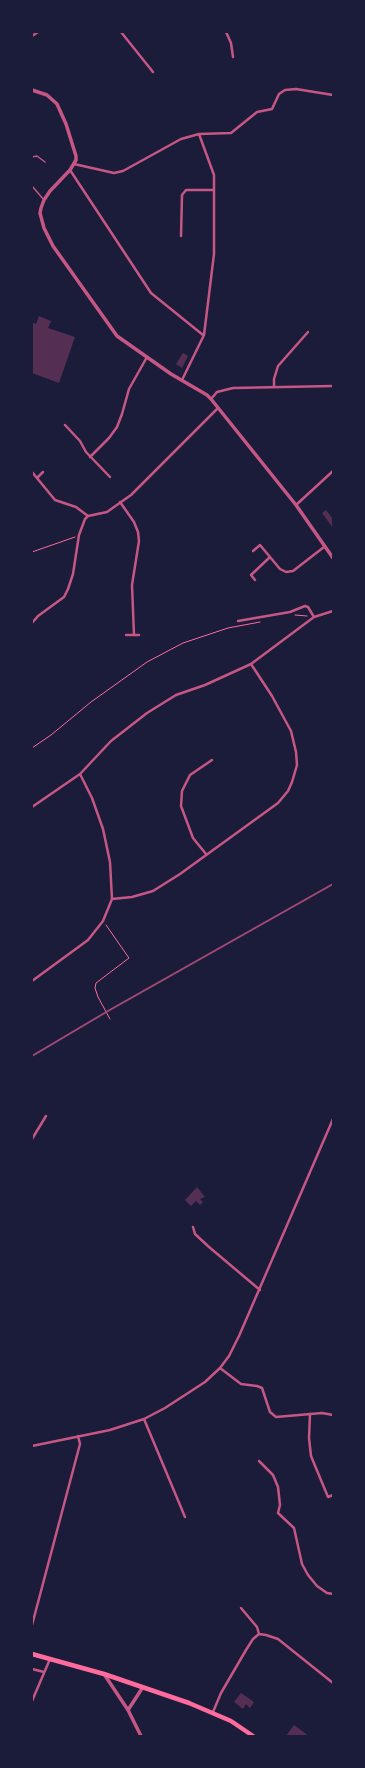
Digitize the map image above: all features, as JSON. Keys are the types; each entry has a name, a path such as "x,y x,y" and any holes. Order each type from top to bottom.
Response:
{"main road":[{"path":"32,1654 104,1674 213,1712 231,1721 253,1736"}],"street":[{"path":"32,36 38,32"},
{"path":"121,32 153,72"},
{"path":"226,32 231,43 233,57"},
{"path":"74,164 114,173 123,171 171,144 199,134 231,133 257,112 272,109 279,94 285,90 296,89 333,95"},
{"path":"32,90 47,95 57,104 66,124 76,156 74,164 70,170 44,200 40,214 44,228 53,246 117,336 171,374 211,399 296,505 333,558"},
{"path":"182,380 204,335 214,254 214,175 199,134"},
{"path":"70,170 151,293 204,335"},
{"path":"181,236 182,195 186,190 214,190"},
{"path":"274,386 274,379 278,366 308,332"},
{"path":"90,457 109,438 117,427 129,389 147,357"},
{"path":"211,399 217,392 224,390 274,386 333,386"},
{"path":"32,472 56,500 76,507 88,516 107,512 146,482 218,408"},
{"path":"65,425 80,441 90,457 110,477"},
{"path":"296,505 333,471"},
{"path":"37,478 43,472"},
{"path":"120,502 134,522 138,532 139,541 132,585 134,635"},
{"path":"32,623 39,615 60,601 68,589 73,574 79,535 88,516"},
{"path":"253,551 260,545 280,569 286,572 293,571 324,546"},
{"path":"255,580 251,575 270,557"},
{"path":"238,621 290,612 304,606 308,607 314,617"},
{"path":"32,807 80,774 111,741 147,713 176,695 205,685 251,664 314,617 333,611"},
{"path":"126,635 139,635"},
{"path":"112,899 132,897 153,891 278,803 292,782 297,765 296,752 291,731 272,696 251,664"},
{"path":"206,854 193,838 181,806 182,791 190,775 212,760"},
{"path":"32,981 88,940 103,921 112,899 110,862 103,828 92,798 80,774"},
{"path":"32,1139 46,1116"},
{"path":"32,1446 110,1430 144,1419 165,1408 205,1382 220,1368 229,1356 260,1290 333,1119"},
{"path":"193,1227 195,1234 204,1243 260,1290"},
{"path":"220,1368 236,1382 262,1388 270,1412 276,1417 292,1417 322,1413 333,1415"},
{"path":"310,1414 309,1438 311,1456 328,1497 333,1495"},
{"path":"144,1419 185,1517"},
{"path":"32,1626 80,1444 78,1436"},
{"path":"260,1462 273,1475 278,1487 280,1505 278,1513 294,1528 302,1564 308,1575 317,1586 327,1593 333,1594"},
{"path":"241,1608 257,1627 259,1634"},
{"path":"213,1712 221,1693 242,1656 253,1639 259,1634 278,1640 333,1683"},
{"path":"32,1700 50,1658"},
{"path":"32,1669 44,1672"},
{"path":"104,1674 128,1710 141,1736"},
{"path":"128,1710 143,1687"}],"lane":[{"path":"32,157 37,156 45,162"},
{"path":"32,186 44,200"}],"path":[{"path":"32,552 79,535"},
{"path":"292,616 299,615 314,617"},
{"path":"32,748 51,735 91,702 147,662 183,643 228,628 266,621"},
{"path":"103,921 129,958 96,983 95,988 110,1019"}],"building":[{"path":"39,316 51,321 48,328 75,337 59,383 32,373 32,322 36,324"},
{"path":"183,353 188,356 182,368 176,364"},
{"path":"326,510 333,519 333,528 322,513"},
{"path":"197,1187 205,1197 200,1199 203,1202 200,1205 196,1201 191,1206 185,1200"},
{"path":"241,1693 254,1702 250,1708 246,1704 243,1709 234,1702"},
{"path":"294,1725 309,1736 286,1736"}],"railway":[{"path":"32,1056 108,1011 333,884"}]}
